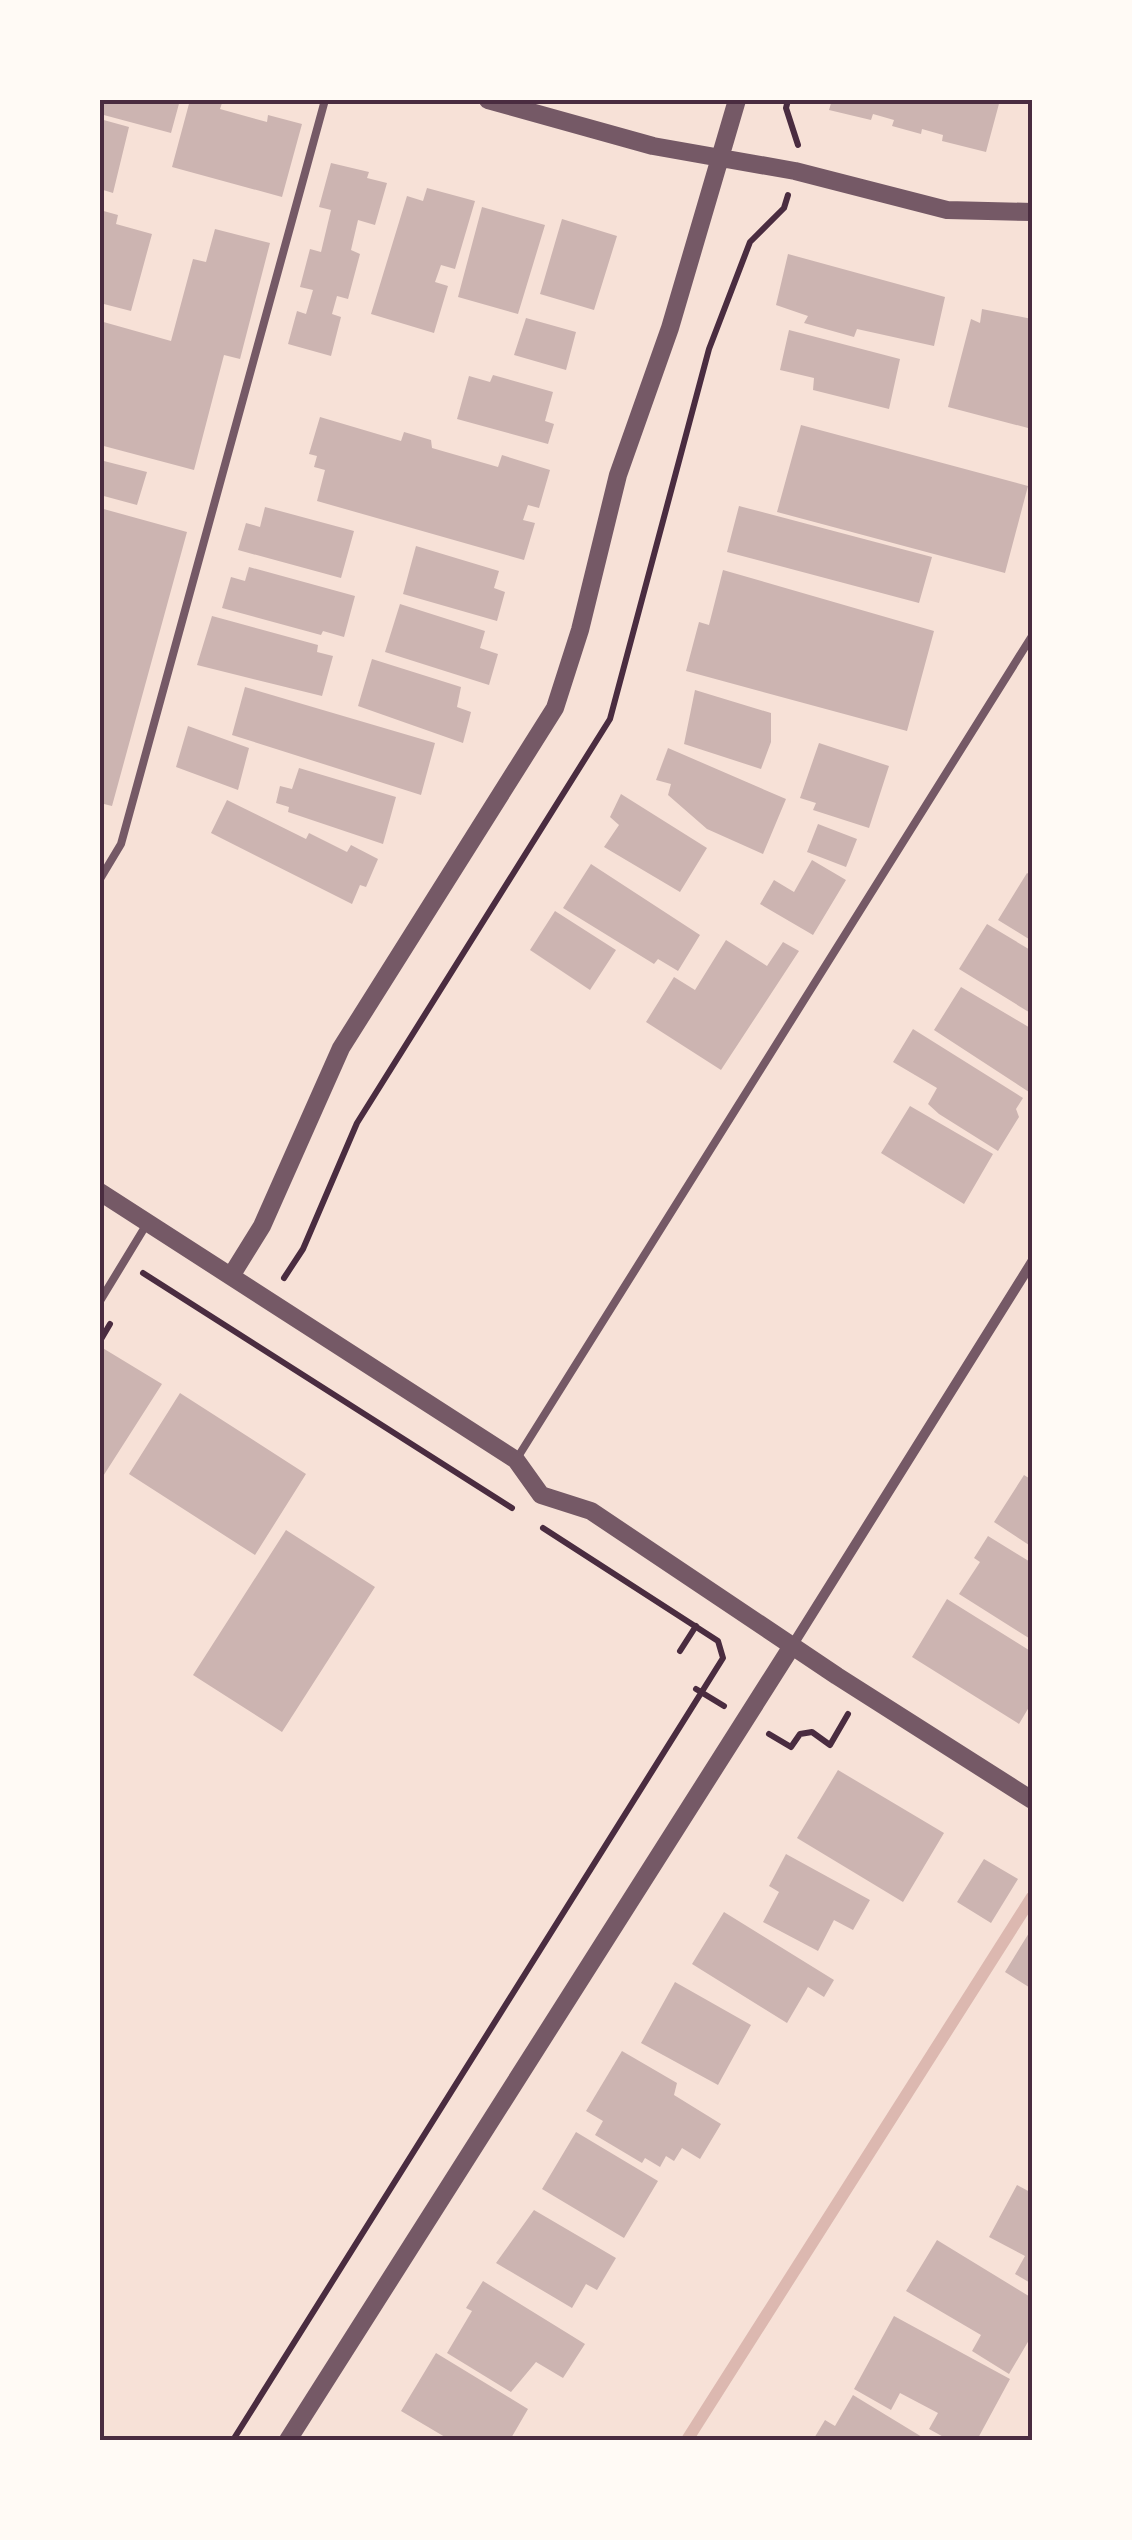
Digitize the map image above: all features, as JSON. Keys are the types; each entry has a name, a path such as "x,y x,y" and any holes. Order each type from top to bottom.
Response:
{"street":[{"path":"488,100 652,146 719,157 947,210 1032,212"},
{"path":"231,1276 262,1226 341,1048 555,708 580,630 618,475 670,328 737,100"},
{"path":"100,1192 516,1460 541,1496 591,1512 1032,1800"},
{"path":"288,2440 1032,1262"}],"lane":[{"path":"100,879 121,844 325,100"},
{"path":"516,1460 1032,636"},
{"path":"100,1302 148,1222"}],"path":[{"path":"788,100 786,108 800,150"},
{"path":"124,1262 718,1640 723,1658 233,2440"},
{"path":"680,1650 696,1626"},
{"path":"782,1742 791,1747 800,1734 812,1732 830,1746"}],"building":[{"path":"100,100 180,100 171,133 100,114"},
{"path":"190,100 222,103 220,109 267,122 268,115 302,124 282,197 172,167"},
{"path":"832,100 1000,100 986,152 942,141 943,135 922,129 921,134 892,126 894,120 873,114 871,120 829,110"},
{"path":"100,119 129,127 113,193 100,189"},
{"path":"331,163 369,172 367,178 387,183 375,225 358,220 351,250 360,254 348,299 337,296 332,314 341,317 331,356 288,344 297,311 306,314 313,290 300,287 310,249 321,252 331,210 319,207"},
{"path":"427,188 475,201 455,269 441,265 435,282 448,286 434,333 371,314 407,196 423,201"},
{"path":"482,207 545,225 518,314 458,297"},
{"path":"100,210 118,215 116,224 152,234 131,311 100,303"},
{"path":"562,219 617,236 594,310 540,294"},
{"path":"215,229 270,243 240,359 224,355 194,470 100,445 100,321 171,341 193,259 206,262"},
{"path":"788,254 945,297 934,346 857,329 854,337 804,323 808,316 776,305"},
{"path":"982,309 1032,319 1028,428 948,407 971,319 980,323"},
{"path":"526,318 576,332 566,370 514,355"},
{"path":"789,330 900,359 889,409 813,390 814,378 780,370"},
{"path":"493,375 553,392 545,421 554,424 548,444 457,419 469,376 490,382"},
{"path":"320,417 401,441 404,432 431,440 432,448 498,467 502,455 550,470 539,508 528,505 523,520 535,523 524,560 317,501 325,470 314,467 317,456 309,454"},
{"path":"801,425 1028,486 1005,573 777,512"},
{"path":"100,460 147,472 137,505 100,495"},
{"path":"739,506 932,557 919,603 727,552"},
{"path":"265,507 354,531 341,578 238,550 246,523 260,527"},
{"path":"100,508 187,532 112,806 100,803"},
{"path":"416,546 499,571 494,588 505,592 497,621 403,594"},
{"path":"249,567 355,596 344,637 323,631 321,635 222,608 231,577 245,581"},
{"path":"723,570 934,631 907,731 686,671 699,622 709,625"},
{"path":"400,604 485,631 480,648 498,654 489,685 385,652"},
{"path":"212,616 318,645 317,652 333,656 322,696 197,665"},
{"path":"372,659 461,687 457,707 471,712 463,743 358,706"},
{"path":"245,687 435,743 421,795 232,735"},
{"path":"695,690 771,713 771,742 761,769 684,744"},
{"path":"188,726 249,748 238,790 176,767"},
{"path":"819,743 889,766 869,828 813,810 816,803 800,798"},
{"path":"668,748 786,799 763,854 707,829 668,795 671,784 656,780"},
{"path":"299,768 396,797 383,844 288,812 289,807 276,803 280,786 292,789"},
{"path":"621,794 707,848 680,892 604,847 619,825 610,817"},
{"path":"227,800 306,839 309,833 347,852 351,845 378,859 366,887 360,885 352,904 211,833"},
{"path":"818,824 857,839 846,867 807,852"},
{"path":"812,860 846,880 813,935 760,904 774,880 794,892"},
{"path":"591,864 700,935 678,971 658,959 654,964 563,908"},
{"path":"1027,873 1032,876 1032,941 998,920"},
{"path":"555,911 616,950 590,990 530,950"},
{"path":"987,924 1032,951 1032,1014 959,969"},
{"path":"726,940 767,966 783,942 799,951 721,1070 646,1022 674,977 695,990"},
{"path":"961,987 1032,1029 1032,1094 934,1030"},
{"path":"913,1029 1023,1098 1016,1109 1019,1117 998,1151 939,1114 928,1104 937,1088 893,1062"},
{"path":"910,1106 993,1154 964,1204 881,1153"},
{"path":"100,1349 162,1384 100,1481"},
{"path":"180,1393 306,1474 255,1555 129,1474"},
{"path":"1024,1475 1032,1480 1032,1547 994,1522"},
{"path":"286,1530 375,1587 282,1732 193,1675"},
{"path":"988,1536 1032,1563 1032,1640 959,1594 980,1562 974,1558"},
{"path":"947,1599 1032,1652 1032,1702 1019,1724 912,1657"},
{"path":"838,1770 944,1833 903,1902 797,1838"},
{"path":"786,1854 870,1900 853,1930 834,1920 818,1951 763,1922 779,1892 769,1886"},
{"path":"984,1859 1018,1879 991,1923 957,1902"},
{"path":"724,1912 834,1980 824,1997 808,1987 787,2023 692,1964"},
{"path":"1032,1928 1032,1989 1005,1972"},
{"path":"675,1982 751,2025 718,2085 641,2043"},
{"path":"622,2051 677,2083 674,2095 721,2124 700,2159 682,2148 674,2161 666,2156 660,2167 645,2158 642,2163 595,2135 603,2121 586,2111"},
{"path":"576,2132 658,2181 624,2238 542,2189"},
{"path":"1017,2185 1032,2193 1032,2284 1015,2274 1025,2256 989,2237"},
{"path":"534,2210 616,2258 597,2290 586,2284 572,2308 496,2263"},
{"path":"937,2240 1032,2298 1032,2335 1009,2374 972,2351 981,2335 906,2291"},
{"path":"483,2281 585,2344 563,2378 536,2362 511,2392 447,2353 472,2311 466,2308"},
{"path":"894,2316 1010,2379 977,2440 949,2440 929,2429 938,2413 900,2393 891,2410 854,2389"},
{"path":"436,2353 528,2409 510,2440 450,2440 401,2411"},
{"path":"853,2395 927,2440 813,2440 825,2420 835,2426"}],"waterway":[{"path":"687,2440 1032,1897"}]}
